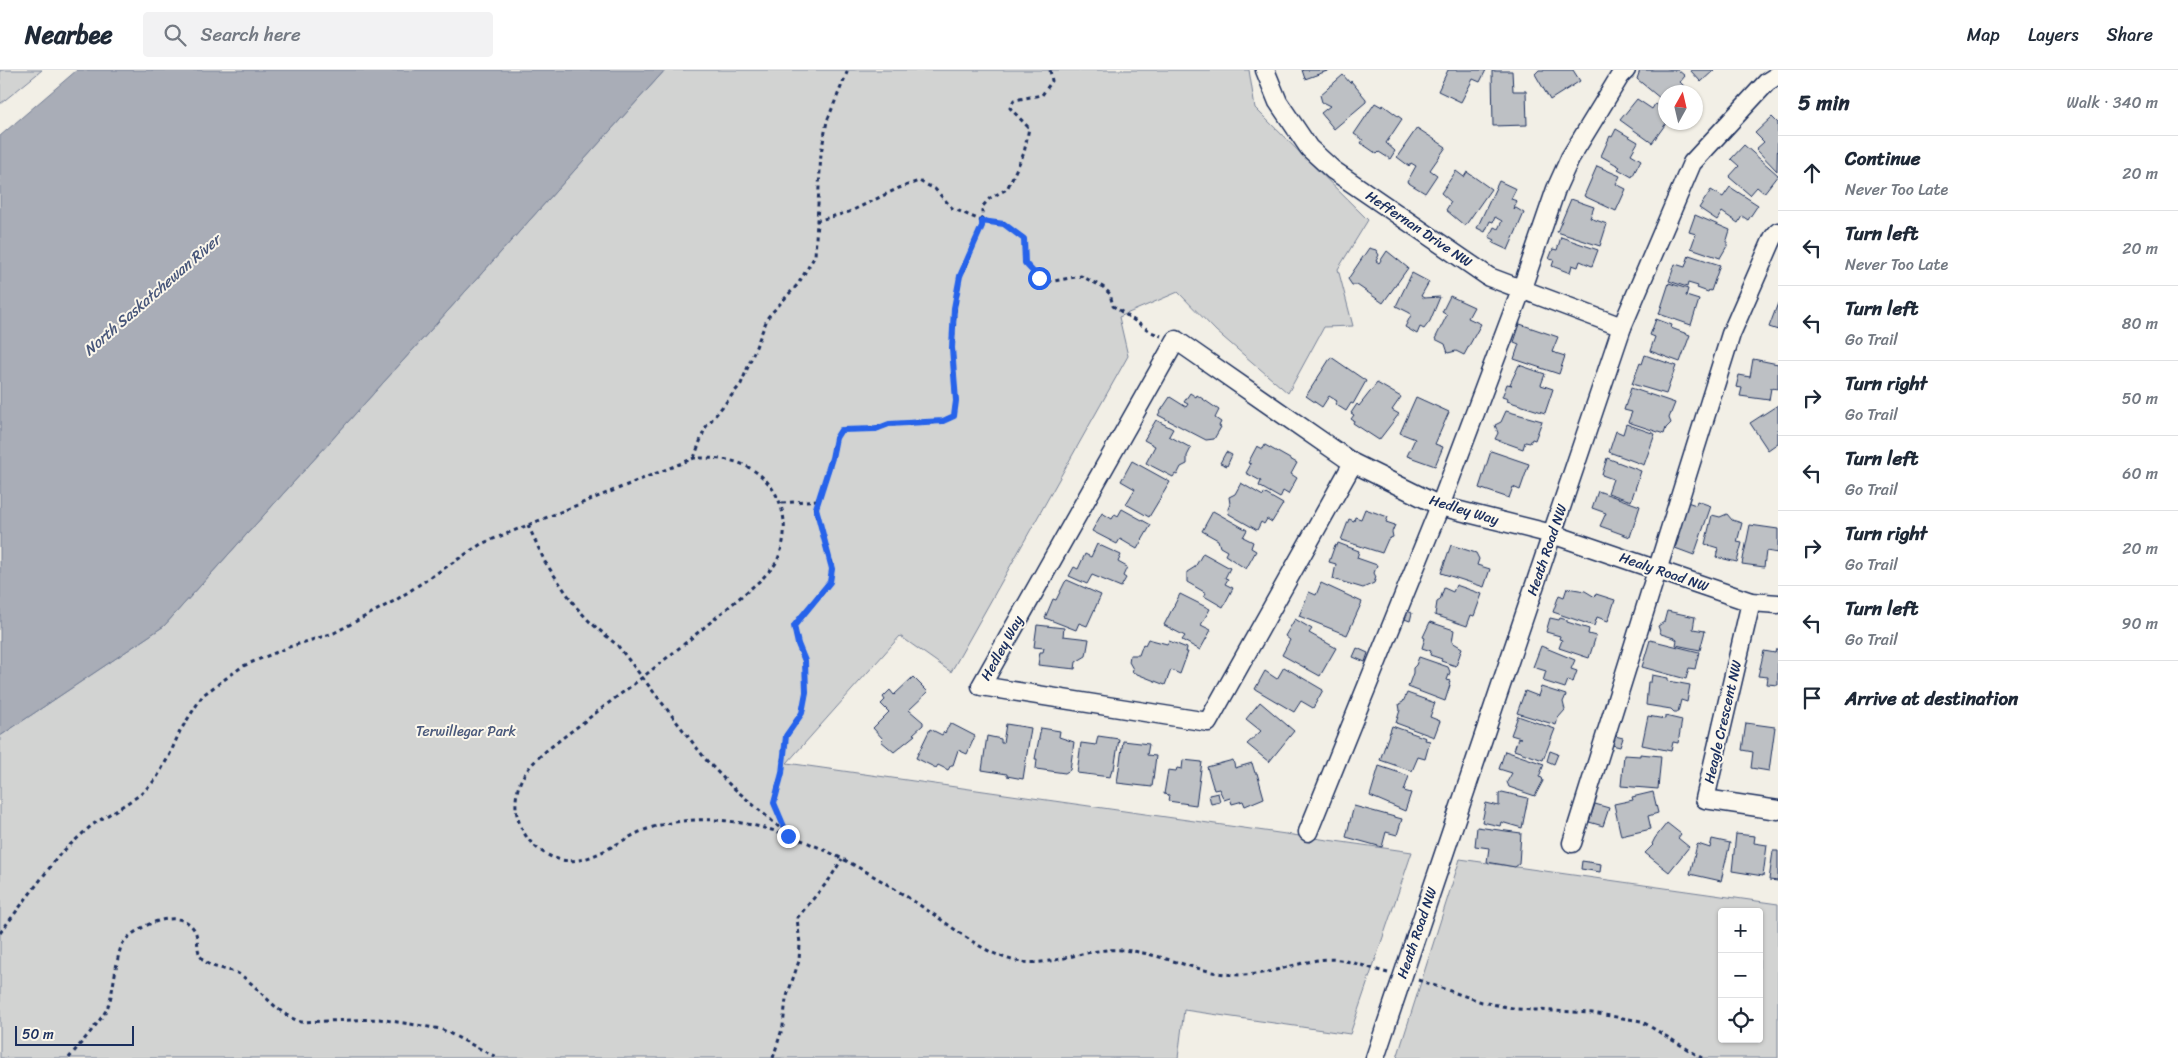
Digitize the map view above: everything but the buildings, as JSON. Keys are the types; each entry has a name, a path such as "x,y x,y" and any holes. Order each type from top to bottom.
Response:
{"street":[{"name":"Heffernan Drive NW","path":"1265,70 1278,102 1309,148 1332,170 1489,277 1622,327"},
{"path":"1308,832 1440,506 1522,288 1556,189 1570,158 1620,76 1626,70"},
{"name":"Heath Road NW","path":"1374,1058 1622,327 1692,163 1767,82 1778,75"},
{"path":"1572,843 1731,334 1773,238 1778,232"},
{"name":"Hedley Way","path":"1353,463 1208,722 981,686 1176,340 1353,463 1440,506 1552,534"},
{"name":"Healy Road NW","path":"1552,534 1751,602 1778,604"},
{"name":"Heagle Crescent NW","path":"1751,602 1705,799 1778,810"}],"path":[{"path":"694,458 705,428 741,384 768,317 798,284 815,256 820,153 827,121 848,70"},
{"path":"788,836 774,803 782,773 786,736 802,713 806,692 805,661 798,644 794,626 830,582 832,569 816,508 832,458 836,438 841,430 876,429 889,424 943,421 954,416 956,401 952,348 954,308 960,276 982,226 982,207 990,198 1007,189 1024,153 1029,128 1010,108 1014,100 1042,95 1052,81 1050,70"},
{"path":"816,221 849,212 899,188 919,181 935,189 952,208 982,221 1004,224 1024,239 1025,263 1039,278 1049,282 1081,276 1103,287 1110,294 1113,306 1151,332 1176,340"},
{"path":"0,934 60,854 92,825 140,795 156,779 180,731 202,696 243,666 289,647 334,633 396,600 481,544 694,458 716,458 737,462 767,479 782,503 785,523 777,562 762,579 643,677 543,753 524,774 516,794 517,818 531,843 555,858 579,860 599,854 648,828 681,820 726,821 764,828 842,859 887,884 978,944 1012,960 1030,963 1049,962 1077,955 1120,950 1136,952 1207,972 1240,975 1269,973 1318,960 1337,959 1402,977 1424,981 1482,1002 1517,1009 1592,1013 1641,1021 1702,1058"},
{"path":"782,503 818,500"},
{"path":"528,525 545,562 576,607 618,646 707,761 729,784 788,836"},
{"path":"773,1058 783,1026 786,999 799,961 800,944 797,918 829,880 842,859"},
{"path":"69,1058 108,1008 122,944 148,924 165,919 185,921 195,931 200,956 211,965 244,977 250,984 259,988 272,1005 292,1019 301,1022 379,1019 441,1029 498,1058"}],"green space":[{"path":"0,70 42,70 0,104"},
{"name":"Terwillegar Park","path":"665,70 1249,70 1255,108 1368,220 1338,269 1353,326 1324,327 1288,393 1216,331 1178,292 1119,317 1128,356 951,672 900,636 787,763 1412,852 1350,1034 1184,1010 1178,1058 0,1058 0,736 164,626"},
{"path":"1460,859 1778,904 1778,1058 1397,1058"}],"water":[{"name":"North Saskatchewan River","path":"77,70 665,70 164,626 0,736 0,136"}],"route":[{"path":"788,836 774,803 782,773 786,736 802,713 806,692 805,661 798,644 794,626 830,582 832,569 816,508 832,458 836,438 841,430 851,428 876,429 889,424 943,421 954,416 956,401 952,348 954,308 960,276 982,226 982,221 1004,224 1024,239 1025,263 1039,278"}]}
